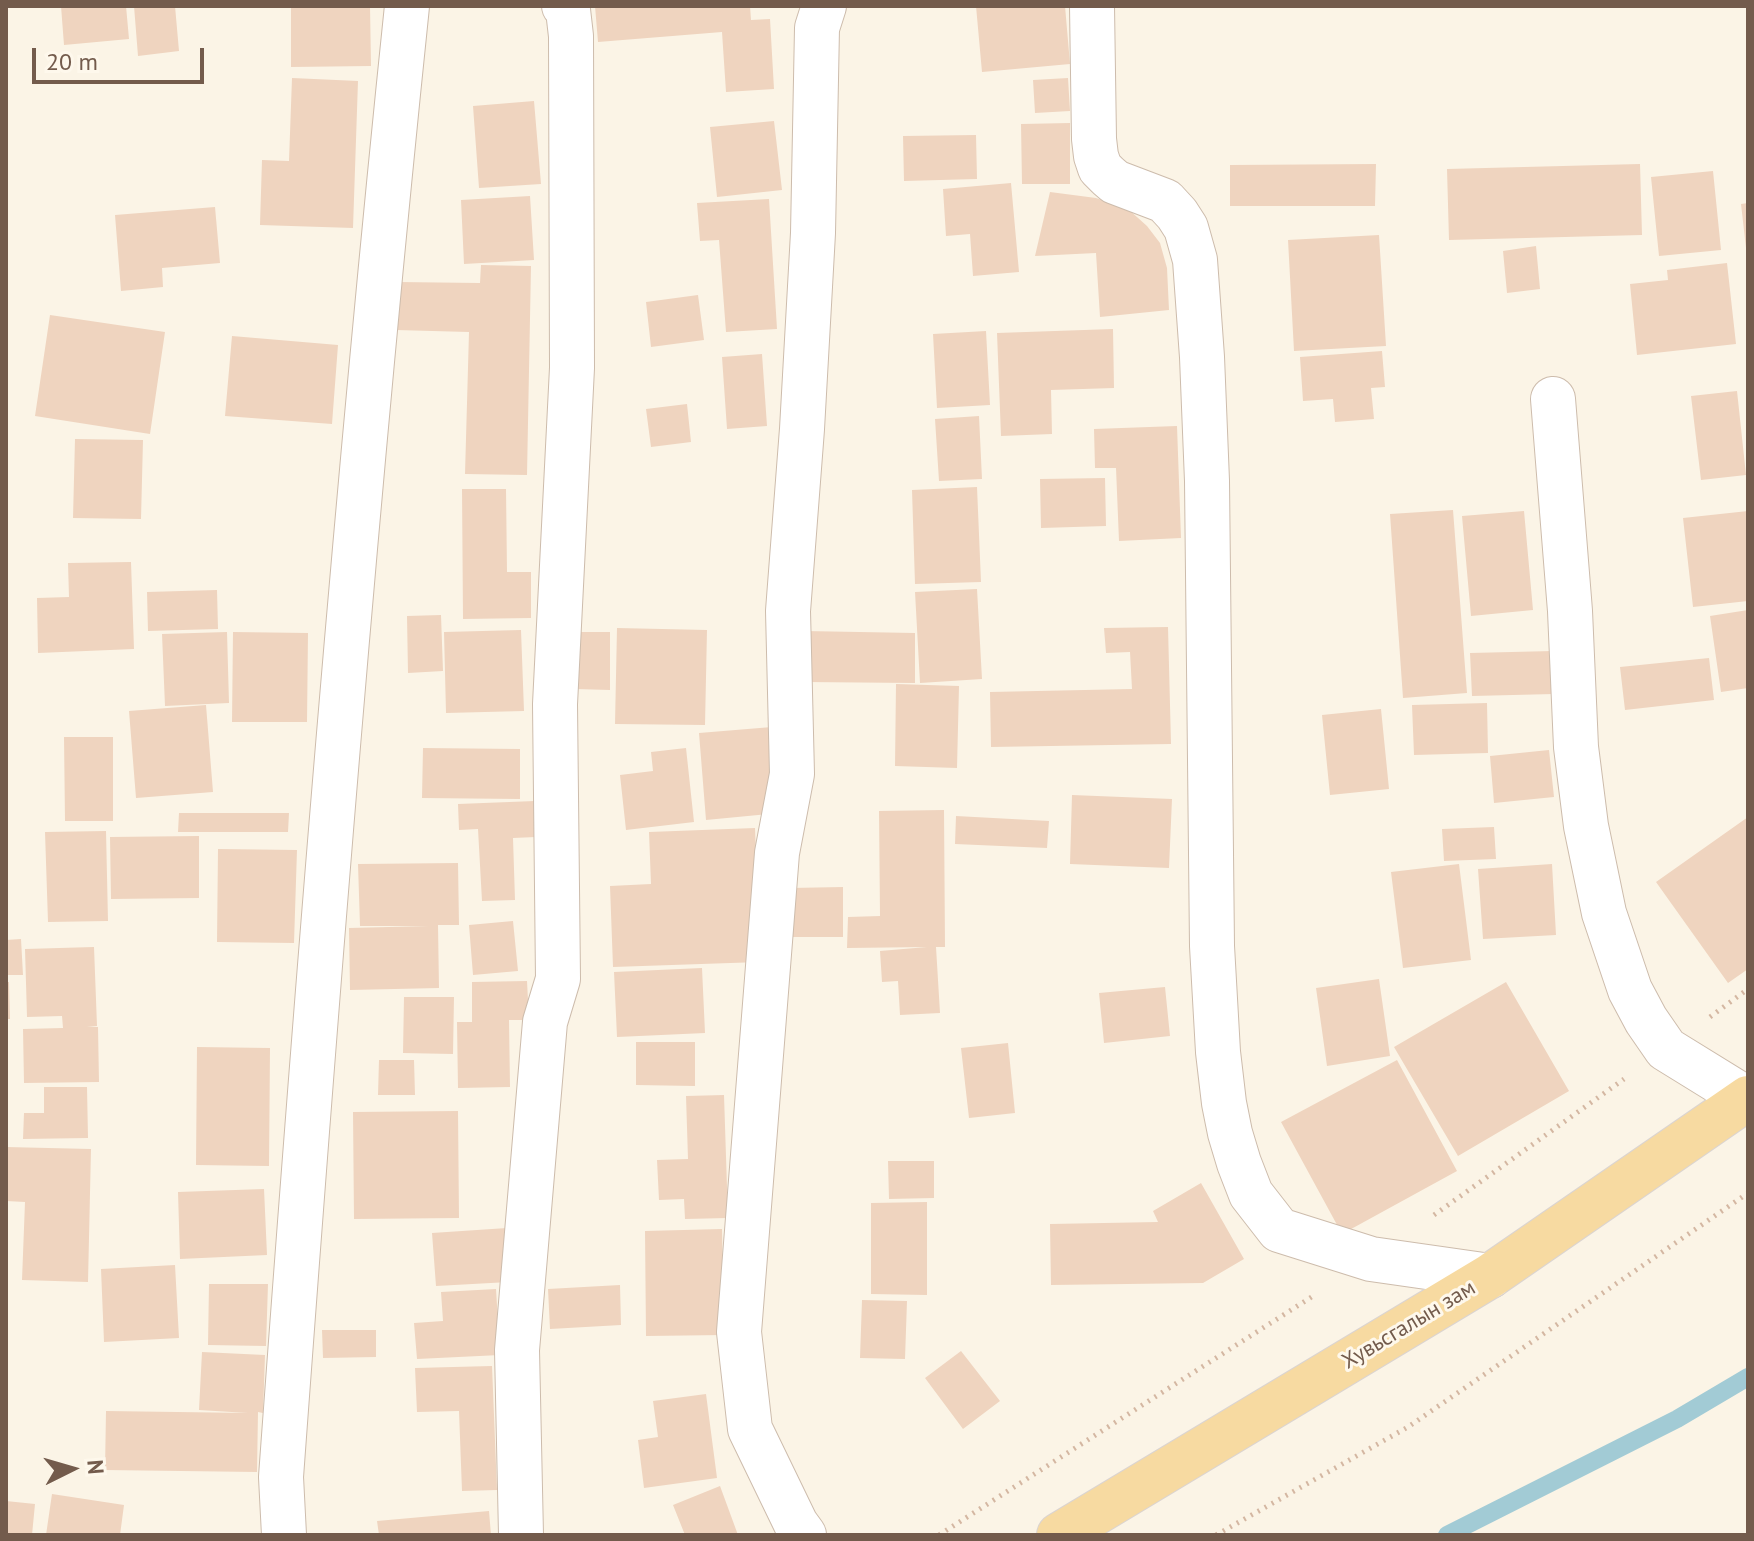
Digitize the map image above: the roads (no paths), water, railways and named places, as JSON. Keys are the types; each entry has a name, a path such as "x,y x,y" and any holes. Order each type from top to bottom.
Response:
{"main road":[{"name":"Хувьсгалын зам","path":"1059,1535 1490,1276 1748,1099"}],"street":[{"path":"284,1535 281,1477 316,1002 350,603 407,6"},
{"path":"521,1535 517,1350 545,1022 558,979 555,704 572,368 571,36 568,10 564,6"},
{"path":"804,1535 750,1429 739,1332 777,853 792,774 788,611 813,233 817,28 824,6"},
{"path":"1092,6 1094,139 1100,168 1115,182 1171,206 1186,228 1195,260 1207,481 1212,946 1218,1052 1230,1133 1251,1194 1279,1230 1371,1259 1490,1276"},
{"path":"1553,399 1570,611 1576,747 1586,826 1604,913 1630,990 1666,1049 1748,1099"}],"waterway":[{"path":"1447,1535 1677,1419 1748,1377"}]}
